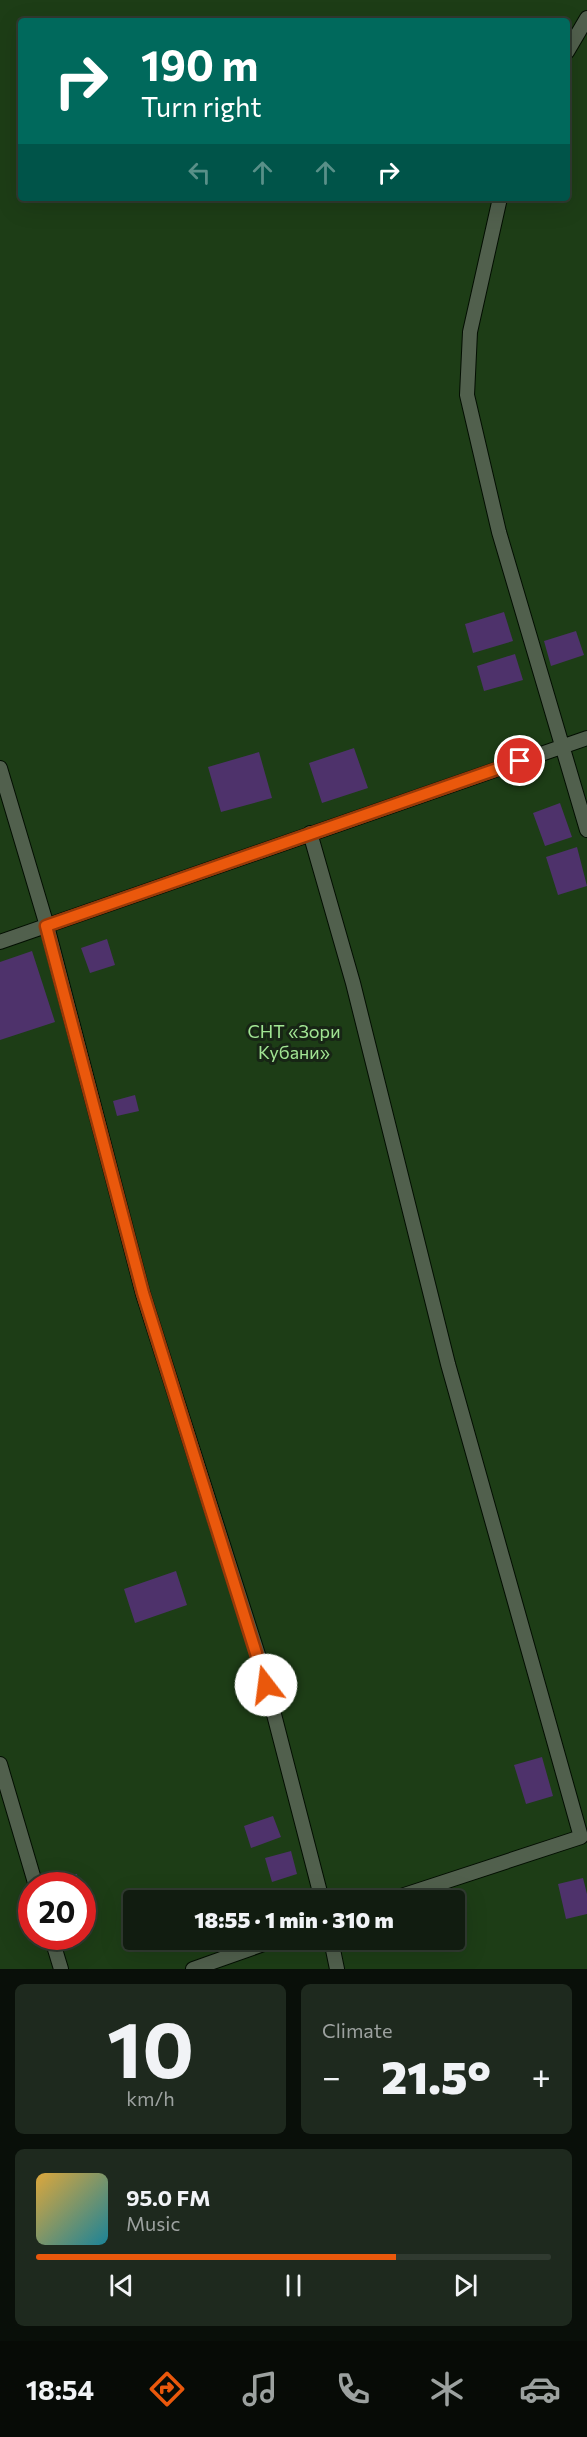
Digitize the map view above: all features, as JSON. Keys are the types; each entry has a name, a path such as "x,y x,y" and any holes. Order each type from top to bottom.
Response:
{"lane":[{"path":"570,47 587,18"},
{"path":"499,201 470,332 467,395 499,532 587,830"},
{"path":"0,942 587,738"},
{"path":"0,768 46,926 143,1293 261,1664 319,1890"},
{"path":"310,833 354,983 448,1364 580,1837 419,1890"},
{"path":"0,1764 32,1872"},
{"path":"55,1950 61,1969"},
{"path":"193,1969 247,1950"},
{"path":"333,1950 337,1969"}],"green space":[{"name":"СНТ «Зори Кубани»","path":"0,0 587,0 587,1969 0,1969"}],"building":[{"path":"504,612 513,641 473,653 465,624"},
{"path":"576,631 584,655 551,666 544,641"},
{"path":"515,654 523,680 484,691 477,666"},
{"path":"354,748 368,788 322,803 309,763"},
{"path":"259,752 272,798 221,812 208,767"},
{"path":"560,803 572,837 545,846 533,813"},
{"path":"577,847 587,886 558,895 546,857"},
{"path":"107,939 115,965 90,973 81,948"},
{"path":"32,951 55,1022 0,1040 0,962"},
{"path":"135,1095 139,1111 117,1116 113,1101"},
{"path":"176,1571 187,1605 135,1623 124,1589"},
{"path":"542,1757 553,1796 526,1804 514,1765"},
{"path":"273,1816 281,1837 251,1848 244,1826"},
{"path":"291,1851 297,1874 272,1882 265,1858"},
{"path":"583,1878 587,1894 587,1914 566,1919 558,1884"}],"route":[{"path":"266,1685 143,1293 46,926 520,761"}]}
